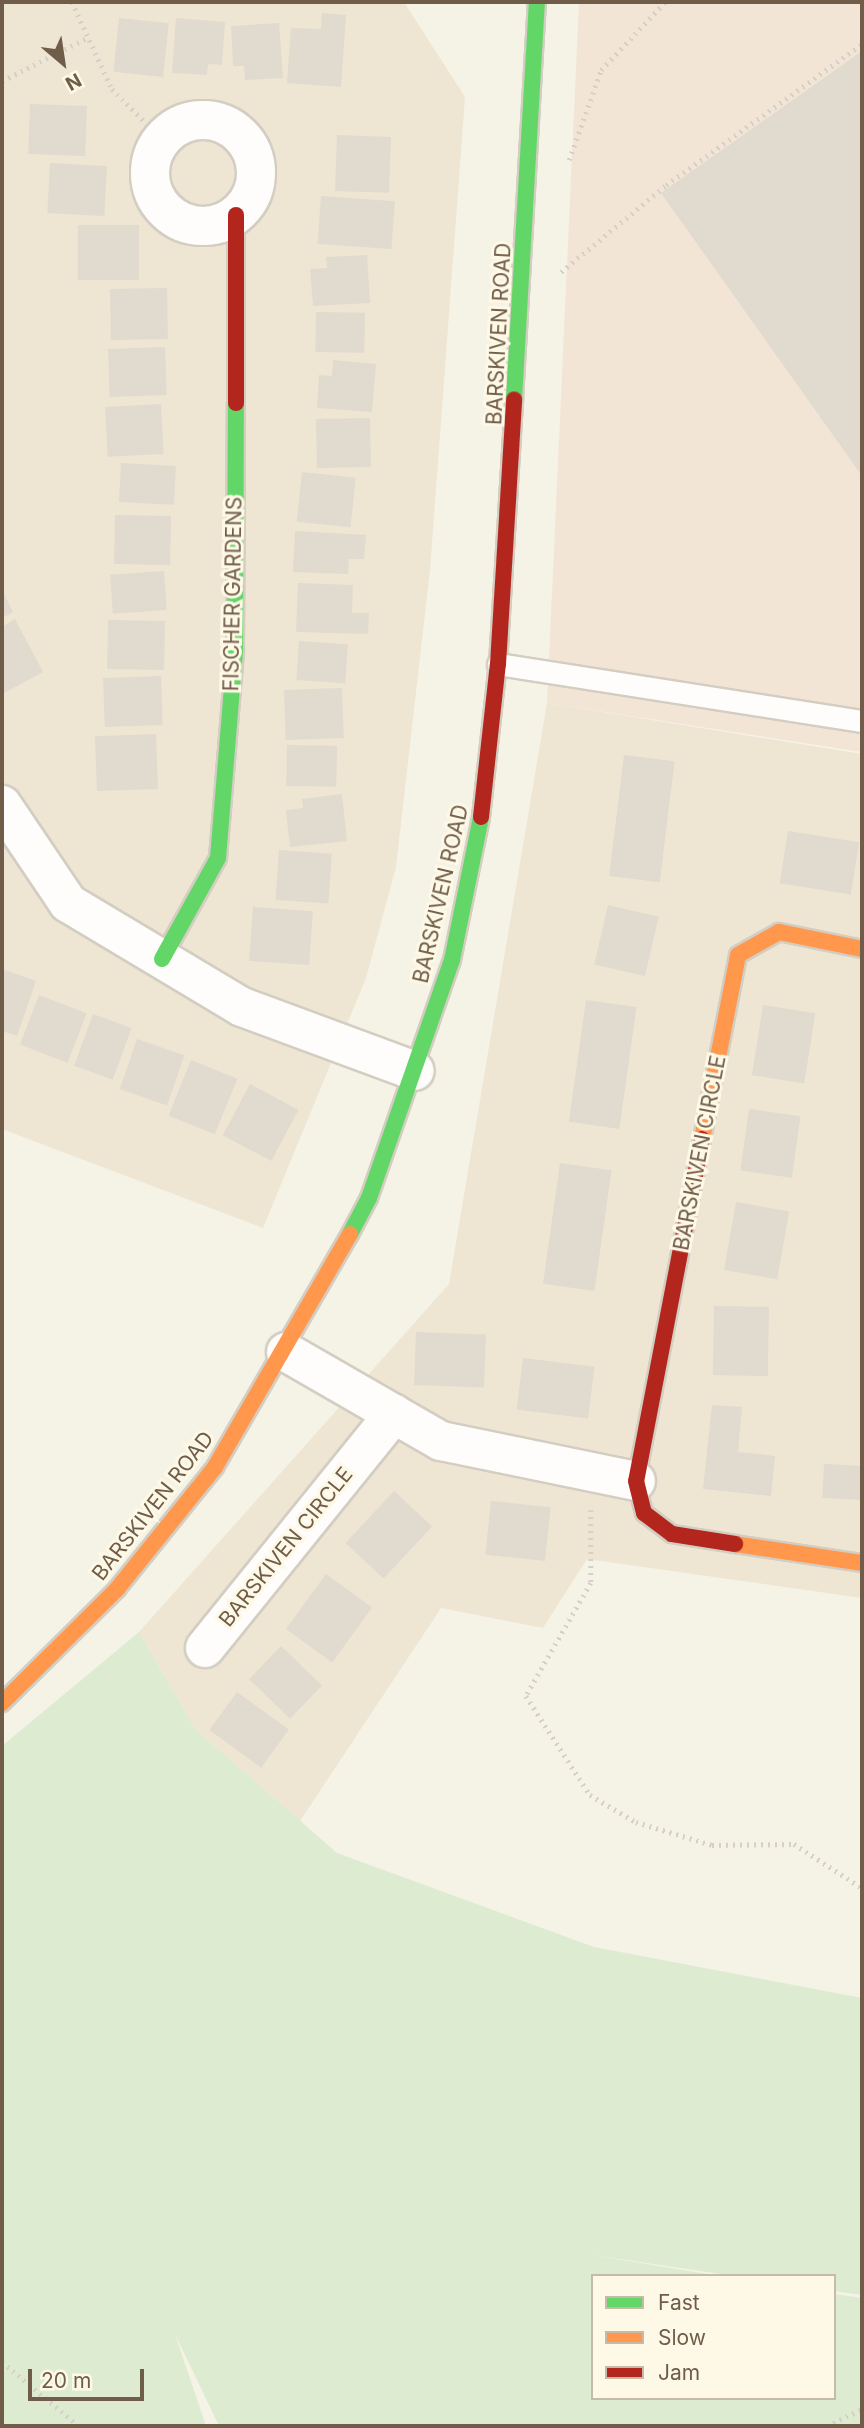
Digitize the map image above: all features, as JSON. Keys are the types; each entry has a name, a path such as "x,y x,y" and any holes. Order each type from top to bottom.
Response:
{"street":[{"name":"BARSKIVEN ROAD","path":"2,1703 117,1589 215,1468 286,1352 369,1198 452,960 483,807 498,664 537,2"},
{"path":"208,119 240,133 254,157 256,184 236,215 202,226 170,214 152,186 152,161 162,139 175,127 208,119"},
{"name":"FISCHER GARDENS","path":"162,959 218,858 235,649 236,215"},
{"path":"2,805 68,903 243,1007 415,1072"},
{"name":"BARSKIVEN CIRCLE","path":"862,949 779,932 738,956 636,1481 644,1513 672,1534 862,1563"},
{"path":"286,1352 441,1441 636,1481"},
{"name":"BARSKIVEN CIRCLE","path":"205,1648 394,1415"}],"lane":[{"path":"498,664 862,721"}],"path":[{"path":"72,2 112,89 162,139"},
{"path":"527,182 565,174 601,70 665,2"},
{"path":"2,81 87,38"},
{"path":"522,290 552,279 666,185 862,44"},
{"path":"590,1472 591,1583 526,1696 590,1795 636,1822 712,1845 794,1844 862,1888"},
{"path":"2,2362 79,2426"},
{"path":"827,2426 862,2409"}],"shaded area":[{"path":"2,2 404,2 465,97 430,570 396,867 366,978 263,1228 2,1129"},
{"path":"579,2 862,2 862,752 547,703"},
{"path":"547,703 862,754 862,1598 587,1559 543,1628 441,1608 300,1821 196,1730 139,1632 449,1284"}],"green space":[{"path":"139,1632 196,1730 337,1853 594,1947 862,1998 862,2295 836,2291 836,2274 720,2274 585,2254 708,2274 591,2274 591,2400 836,2400 836,2294 862,2298 862,2426 219,2426 175,2334 206,2426 2,2426 2,1746"}],"building":[{"path":"322,13 346,15 341,87 287,83 291,28 321,29"},
{"path":"119,18 169,23 163,77 113,72"},
{"path":"176,18 225,22 222,65 208,64 207,75 172,73"},
{"path":"279,23 283,78 245,80 244,66 233,66 231,26"},
{"path":"862,51 862,476 661,193"},
{"path":"30,104 87,106 85,156 28,154"},
{"path":"337,135 391,137 389,193 335,191"},
{"path":"50,163 107,166 104,216 47,213"},
{"path":"321,196 395,201 391,249 318,244"},
{"path":"78,225 139,225 139,280 78,280"},
{"path":"367,255 370,303 313,306 310,269 327,268 326,257"},
{"path":"167,288 168,339 111,340 110,289"},
{"path":"316,312 365,313 364,353 315,352"},
{"path":"165,347 167,395 110,397 108,349"},
{"path":"333,360 376,364 372,412 317,408 319,375 332,376"},
{"path":"161,404 164,454 108,457 105,407"},
{"path":"370,418 371,467 317,468 316,419"},
{"path":"121,463 176,466 174,505 119,502"},
{"path":"302,472 356,478 350,527 297,522"},
{"path":"115,515 171,516 170,565 114,564"},
{"path":"295,531 366,535 364,559 349,559 348,574 293,572"},
{"path":"164,571 167,610 113,614 110,575"},
{"path":"298,583 353,585 352,613 369,613 368,634 296,632"},
{"path":"2,590 13,612 2,618"},
{"path":"15,619 43,672 2,694 2,627"},
{"path":"108,620 165,621 164,670 107,669"},
{"path":"299,641 348,644 345,683 296,680"},
{"path":"161,676 163,725 105,727 103,678"},
{"path":"342,688 344,738 286,740 284,690"},
{"path":"156,734 158,789 97,791 95,736"},
{"path":"287,745 337,746 336,787 286,786"},
{"path":"624,755 675,761 660,882 609,876"},
{"path":"342,794 347,841 290,847 286,810 303,808 302,799"},
{"path":"788,831 859,842 851,895 780,883"},
{"path":"279,850 332,854 328,904 276,900"},
{"path":"608,905 659,917 645,976 594,964"},
{"path":"253,907 313,911 309,965 249,961"},
{"path":"2,969 36,981 17,1036 2,1031"},
{"path":"39,995 87,1013 68,1063 20,1044"},
{"path":"586,1000 637,1007 619,1129 569,1122"},
{"path":"763,1005 815,1013 804,1083 752,1075"},
{"path":"93,1014 132,1028 113,1080 74,1066"},
{"path":"137,1039 184,1055 167,1105 120,1089"},
{"path":"191,1060 237,1079 215,1134 169,1116"},
{"path":"250,1084 299,1110 271,1161 223,1135"},
{"path":"749,1109 800,1116 792,1178 740,1170"},
{"path":"560,1163 611,1170 595,1291 543,1284"},
{"path":"736,1202 789,1211 777,1279 724,1270"},
{"path":"714,1306 769,1307 768,1376 713,1375"},
{"path":"416,1332 486,1334 484,1387 414,1385"},
{"path":"523,1358 594,1367 588,1418 517,1410"},
{"path":"712,1405 742,1407 738,1452 775,1456 771,1496 703,1489"},
{"path":"824,1464 862,1466 860,1500 822,1498"},
{"path":"394,1491 432,1526 384,1578 346,1543"},
{"path":"491,1501 551,1507 545,1561 485,1555"},
{"path":"326,1574 372,1608 332,1663 286,1629"},
{"path":"281,1646 322,1686 290,1719 249,1679"},
{"path":"237,1692 289,1730 261,1768 209,1730"}],"traffic: fast":[{"path":"514,399 537,2"},
{"path":"162,959 218,858 235,649 236,403"},
{"path":"350,1234 369,1198 452,960 481,817"}],"traffic: slow":[{"path":"702,1139 738,955 779,932 862,949"},
{"path":"2,1703 117,1589 215,1467 350,1234"},
{"path":"735,1544 862,1563"}],"traffic: jam":[{"path":"236,215 236,403"},
{"path":"481,817 498,664 514,399"},
{"path":"702,1139 636,1481 644,1513 672,1534 735,1544"}]}
